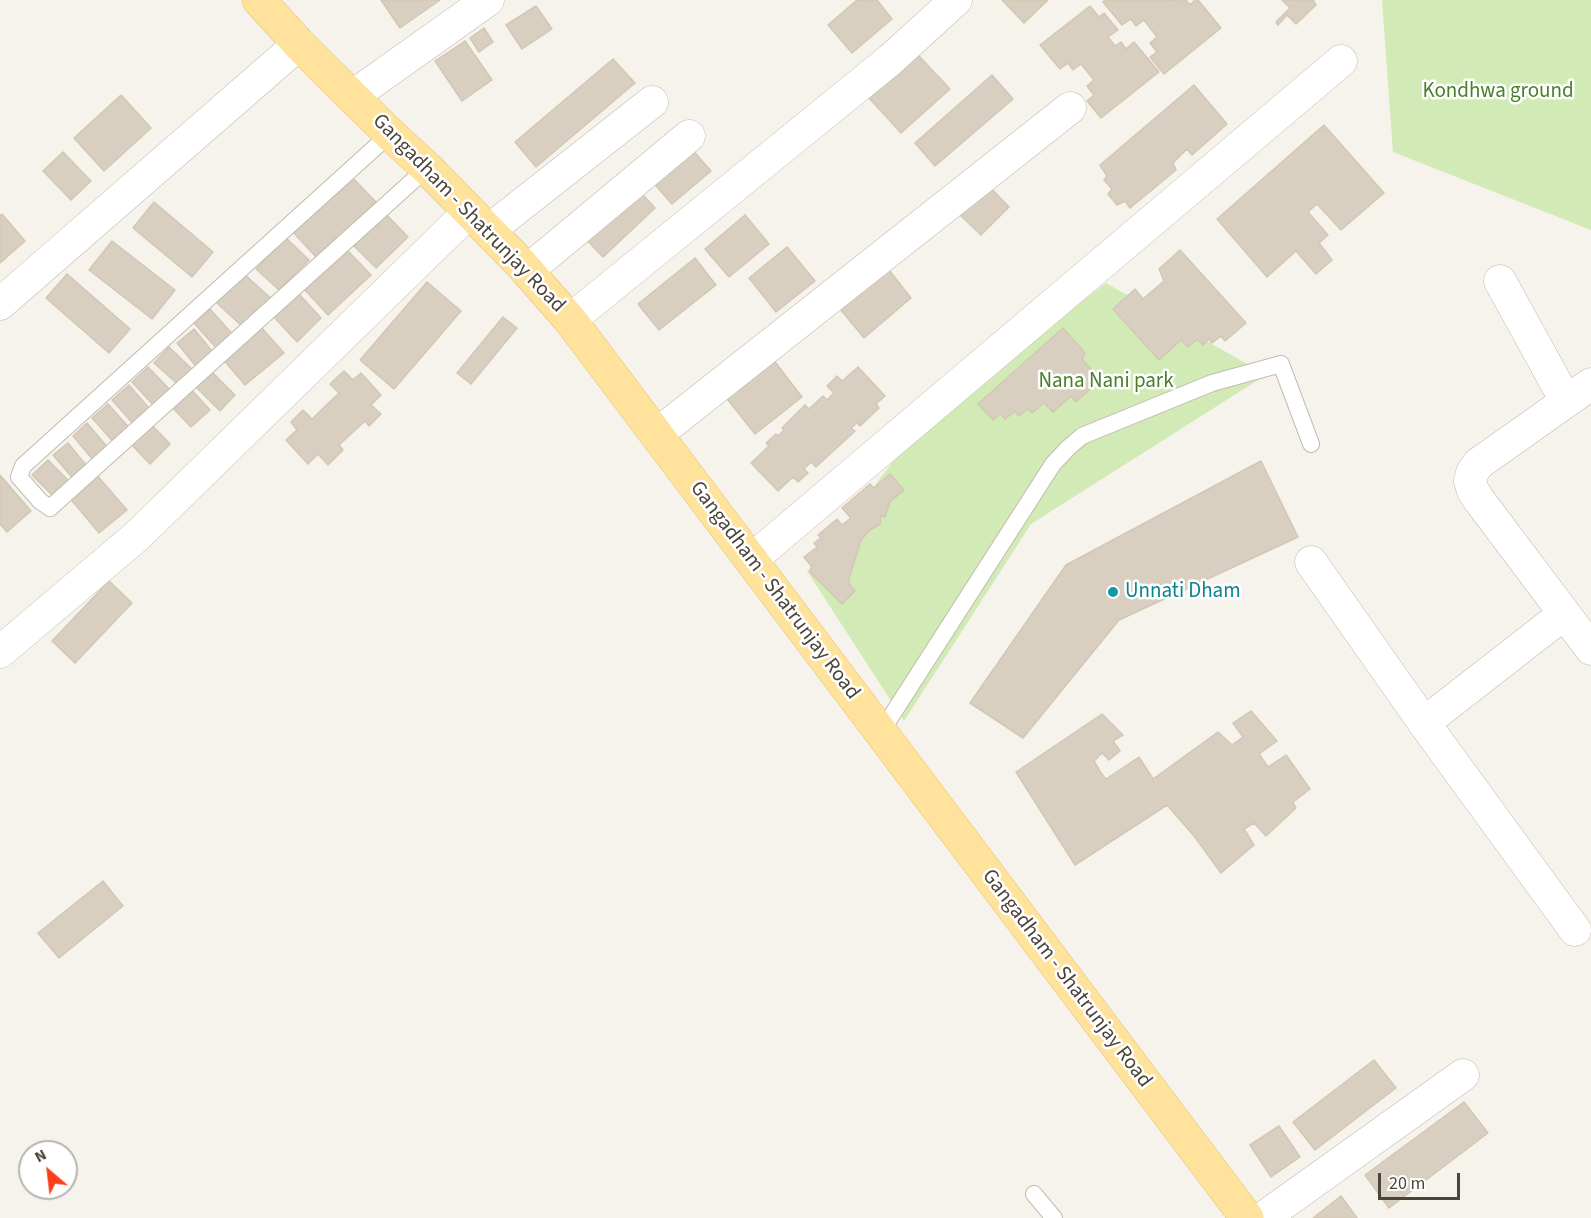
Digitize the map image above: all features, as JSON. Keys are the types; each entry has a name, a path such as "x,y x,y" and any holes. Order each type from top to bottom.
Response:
{"main road":[{"name":"Gangadham - Shatrunjay Road","path":"258,0 299,44 479,221 570,320 1246,1218"}],"street":[{"path":"353,96 488,0"},
{"path":"570,320 890,60 956,0"},
{"path":"0,304 299,44"},
{"path":"751,560 1341,61"},
{"path":"0,652 137,536 479,221 652,102"},
{"path":"656,435 1070,108"},
{"path":"527,271 689,136"},
{"path":"1500,281 1579,393 1478,464 1470,481 1479,500 1591,649"},
{"path":"1311,562 1424,723 1575,930"},
{"path":"1424,723 1564,614"},
{"path":"1263,1218 1463,1075"}],"lane":[{"path":"390,134 23,466 19,477 40,501 50,508 427,168"},
{"path":"881,732 1053,464 1082,436 1212,383 1281,364 1311,444"},
{"path":"1034,1194 1054,1218"}],"green space":[{"name":"Kondhwa ground","path":"1382,0 1591,0 1591,230 1393,152"},
{"name":"Nana Nani park","path":"1106,283 1266,375 1031,524 904,721 807,571 930,413"}],"building":[{"path":"381,0 440,0 400,28"},
{"path":"857,0 877,0 892,19 852,53 828,25"},
{"path":"1002,0 1048,0 1024,23"},
{"path":"1105,0 1176,0 1178,2 1186,0 1190,5 1198,0 1221,28 1164,74 1150,57 1157,52 1150,43 1157,37 1144,20 1136,26 1131,19 1122,25 1103,2"},
{"path":"1282,0 1313,0 1316,5 1296,24 1287,15 1278,25 1276,22 1290,8"},
{"path":"536,6 552,29 522,49 506,25"},
{"path":"1090,6 1099,17 1104,13 1118,30 1108,37 1115,46 1121,42 1126,49 1134,42 1159,72 1101,118 1087,101 1094,95 1087,86 1094,80 1081,64 1073,70 1068,63 1060,69 1040,45"},
{"path":"484,28 493,42 479,52 470,38"},
{"path":"465,41 492,80 462,101 435,61"},
{"path":"918,55 950,89 901,133 869,98"},
{"path":"613,59 635,83 536,167 515,142"},
{"path":"992,75 1013,99 935,166 915,143"},
{"path":"1194,85 1227,124 1192,155 1187,149 1173,163 1176,170 1130,208 1125,201 1117,205 1108,194 1112,189 1104,180 1107,176 1100,165"},
{"path":"121,95 151,128 104,171 74,138"},
{"path":"1324,125 1384,193 1341,230 1317,204 1308,212 1328,235 1319,243 1332,260 1316,274 1296,251 1267,277 1217,219"},
{"path":"689,146 711,171 672,204 650,179"},
{"path":"63,152 91,181 71,200 43,171"},
{"path":"350,175 376,202 317,258 291,230"},
{"path":"986,183 1009,207 981,235 957,212"},
{"path":"635,186 655,208 603,257 583,236"},
{"path":"154,202 213,252 192,277 133,228"},
{"path":"385,213 408,237 376,268 352,244"},
{"path":"2,214 25,241 0,263 0,216"},
{"path":"745,215 769,244 729,277 705,249"},
{"path":"286,238 309,260 279,290 256,269"},
{"path":"112,241 175,290 152,319 89,270"},
{"path":"787,247 815,281 776,312 749,278"},
{"path":"347,250 371,275 328,315 304,289"},
{"path":"1180,250 1246,323 1225,341 1221,336 1212,343 1209,339 1203,345 1197,339 1188,347 1181,340 1159,360 1113,309 1135,289 1143,299 1164,281 1159,269"},
{"path":"695,258 716,285 659,330 638,304"},
{"path":"889,270 911,298 864,338 841,310"},
{"path":"67,274 130,329 109,353 46,298"},
{"path":"244,274 273,300 246,330 217,303"},
{"path":"427,282 461,311 394,389 360,360"},
{"path":"299,294 321,318 297,342 274,317"},
{"path":"210,309 235,337 219,351 194,323"},
{"path":"503,317 517,328 471,384 457,373"},
{"path":"260,326 284,353 245,385 222,358"},
{"path":"1063,328 1085,353 1082,359 1100,380 1076,402 1071,396 1053,412 1044,403 1032,413 1028,409 1019,416 1015,411 1005,419 1000,414 993,420 978,404"},
{"path":"194,329 216,356 199,370 177,343"},
{"path":"169,347 195,372 181,387 154,363"},
{"path":"772,358 802,397 755,434 724,395"},
{"path":"148,367 173,393 156,408 132,382"},
{"path":"858,367 885,396 876,404 879,408 860,426 857,423 851,428 855,431 816,467 811,462 804,469 808,473 798,482 793,477 778,491 751,463 769,446 766,443 776,434 778,436 784,430 782,428 805,405 809,409 823,396 827,400 834,393 827,386 837,376 842,381"},
{"path":"209,369 235,395 220,411 193,384"},
{"path":"344,371 353,380 361,373 381,395 371,405 381,414 369,426 365,421 339,445 343,450 328,465 318,454 308,464 286,440 297,430 291,422 303,410 312,419 339,393 330,384"},
{"path":"129,385 153,413 136,427 112,400"},
{"path":"188,386 210,410 191,427 169,404"},
{"path":"108,404 133,432 117,446 92,418"},
{"path":"149,422 170,444 150,464 128,441"},
{"path":"87,423 109,449 94,461 73,436"},
{"path":"68,443 90,470 76,482 53,455"},
{"path":"48,460 73,485 57,500 32,475"},
{"name":"Unnati Dham","path":"1261,461 1298,537 1119,620 1023,738 970,703 1066,565"},
{"path":"95,473 127,510 99,533 68,496"},
{"path":"890,474 904,490 890,502 885,517 881,515 880,524 861,540 849,579 849,584 855,591 842,604 810,572 812,567 804,557 817,547 814,543 821,538 818,535 837,519 842,525 851,518 842,508 870,484 874,488"},
{"path":"0,475 31,511 7,532 0,524"},
{"path":"109,581 132,603 75,663 52,641"},
{"path":"1251,711 1277,741 1259,754 1268,767 1286,755 1310,789 1293,802 1296,808 1266,836 1254,823 1244,829 1254,845 1221,873 1194,836 1167,805 1075,865 1016,772 1102,714 1123,735 1113,741 1120,751 1109,760 1102,753 1094,761 1101,773 1106,779 1139,757 1153,779 1218,732 1232,745 1243,737 1233,723"},
{"path":"103,881 123,906 59,958 38,933"},
{"path":"1374,1060 1396,1088 1315,1150 1293,1122"},
{"path":"1464,1102 1488,1133 1389,1208 1365,1175"},
{"path":"1279,1126 1300,1157 1271,1177 1250,1145"},
{"path":"1341,1196 1357,1218 1313,1218"}],"place":[{"name":"Unnati Dham","path":"1113,592"}]}
